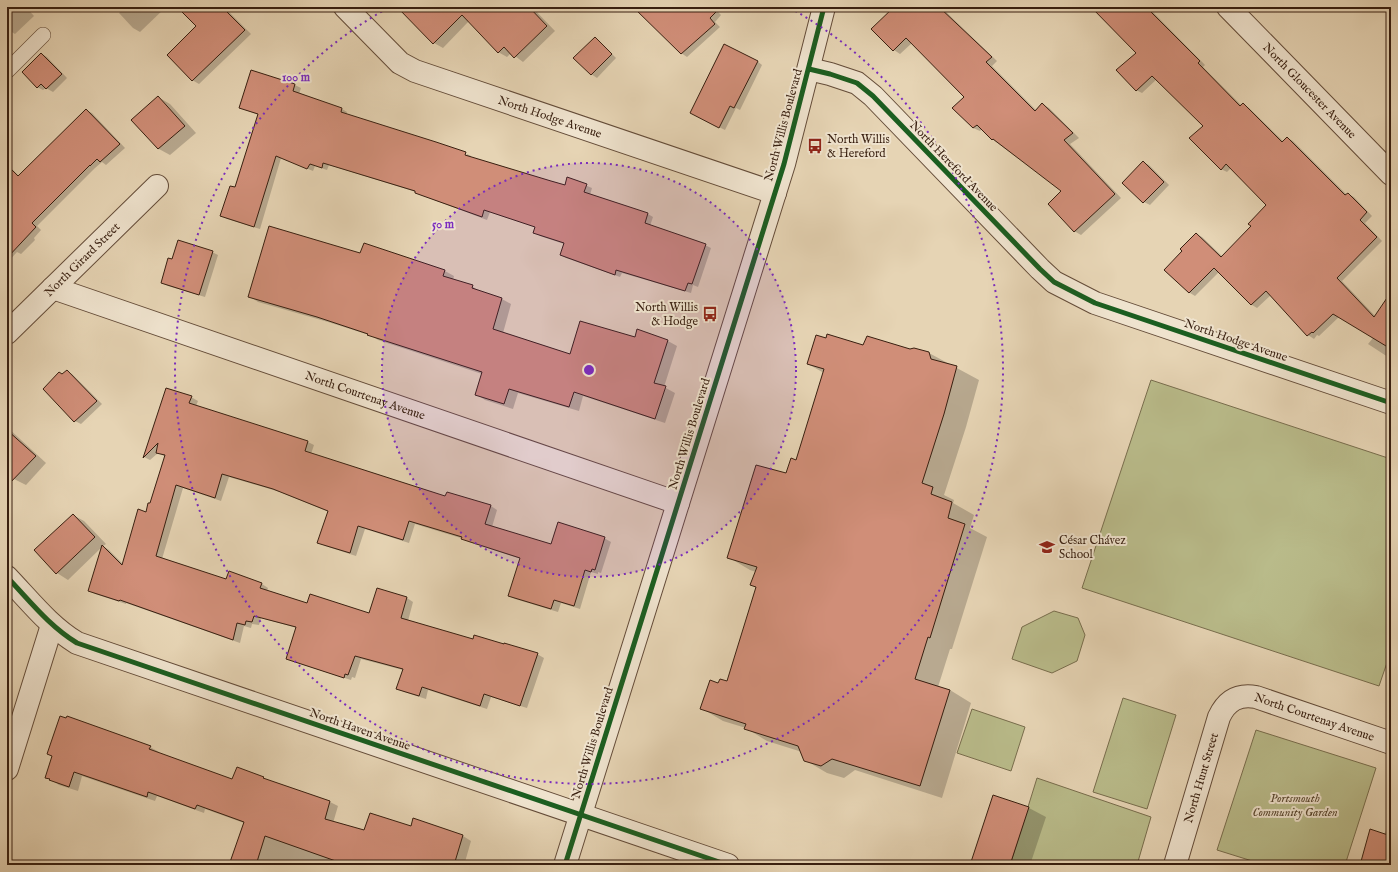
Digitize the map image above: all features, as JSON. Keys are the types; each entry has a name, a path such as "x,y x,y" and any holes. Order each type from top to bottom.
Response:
{"street":[{"name":"North Hodge Avenue","path":"345,7 400,63 415,72 775,193"},
{"name":"North Willis Boulevard","path":"565,865 784,164 824,7"},
{"name":"North Gloucester Avenue","path":"1228,7 1391,174"},
{"name":"North Hereford Avenue","path":"808,69 830,74 858,84 873,96 1040,269 1054,282 1076,294"},
{"name":"North Girard Street","path":"7,333 157,186"},
{"name":"North Courtenay Avenue","path":"53,288 678,503"},
{"name":"North Hodge Avenue","path":"1076,294 1103,305 1391,403"},
{"name":"North Haven Avenue","path":"9,582 52,626 77,643 728,865"},
{"path":"7,769 52,626"},
{"name":"North Courtenay Avenue","path":"1238,698 1246,695 1256,697 1391,743"},
{"name":"North Hunt Street","path":"1174,865 1223,709 1231,701 1238,698"}],"lane":[{"path":"7,71 43,35"}],"green space":[{"path":"1151,380 1391,459 1391,651 1379,686 1082,588"},
{"path":"1054,611 1078,618 1085,635 1077,661 1052,673 1012,659 1022,627"},
{"path":"1123,698 1176,715 1147,809 1093,792"},
{"path":"972,709 1025,727 1011,771 957,753"},
{"name":"Portsmouth Community Garden","path":"1256,730 1376,768 1345,865 1265,865 1217,850"},
{"path":"1037,778 1151,817 1137,865 1010,865"}],"building":[{"path":"177,7 222,7 245,30 192,81 167,55 196,26"},
{"path":"397,7 529,7 547,26 514,58 504,47 498,53 462,15 433,44"},
{"path":"633,7 721,7 710,18 715,24 681,54"},
{"path":"894,7 939,7 992,57 986,62 1035,111 1042,103 1073,133 1064,140 1115,194 1074,232 1048,204 1061,191 993,139 992,140 977,125 973,128 952,108 964,97 906,38 893,51 871,29"},
{"path":"1091,7 1146,7 1200,61 1198,63 1240,106 1243,103 1282,142 1287,137 1345,195 1348,193 1367,212 1360,220 1377,237 1337,278 1374,317 1391,292 1391,349 1333,314 1313,333 1312,332 1307,336 1266,291 1251,305 1214,268 1189,293 1164,270 1182,251 1180,249 1196,233 1221,257 1251,226 1248,224 1266,205 1226,164 1221,170 1189,138 1203,126 1152,76 1136,91 1116,70 1136,53"},
{"path":"595,37 612,54 591,75 573,58"},
{"path":"724,44 758,61 734,108 730,106 719,128 690,113"},
{"path":"41,53 62,74 46,89 41,84 37,88 22,72"},
{"path":"251,70 295,84 293,91 342,108 341,112 466,152 465,155 551,181 565,185 567,177 587,184 584,192 648,213 645,223 706,244 692,284 688,283 685,291 616,270 615,275 560,255 564,243 533,233 535,227 484,210 482,217 415,193 415,191 323,163 322,168 310,164 307,169 276,156 254,227 220,216 230,186 235,187 258,114 239,108"},
{"path":"158,96 185,126 158,149 131,120"},
{"path":"86,109 120,144 100,162 97,159 90,165 32,223 36,227 7,258 7,165 18,176"},
{"path":"1143,161 1164,182 1143,203 1122,183"},
{"path":"269,226 360,253 364,243 445,270 443,276 473,285 472,288 502,298 493,329 570,354 580,321 635,337 637,329 668,340 654,383 666,386 655,419 574,392 569,407 509,389 504,404 475,395 482,372 367,335 368,334 317,317 248,297"},
{"path":"178,240 213,251 199,295 161,283 168,258 172,259"},
{"path":"827,334 863,345 867,336 910,349 914,348 929,352 931,359 957,366 944,414 922,483 933,487 931,494 952,502 948,518 965,524 930,638 928,637 915,679 950,690 920,786 832,759 821,766 804,761 798,746 744,729 746,724 700,709 710,680 718,683 720,679 727,681 756,587 750,585 757,567 727,558 756,465 786,473 791,458 796,460 824,369 807,364 816,335 826,338"},
{"path":"67,370 97,401 74,422 43,389 59,372 62,374"},
{"path":"166,388 192,396 189,403 308,441 305,451 445,496 447,492 491,505 485,524 551,544 558,522 605,537 595,570 592,569 591,572 585,570 574,606 554,600 551,609 508,596 520,558 461,539 462,537 409,521 403,540 358,526 350,553 317,543 328,511 273,489 222,474 215,498 176,485 156,556 226,579 229,571 262,583 260,588 307,603 310,594 369,613 377,588 407,597 401,618 473,639 474,635 538,653 520,706 484,694 480,706 422,687 419,696 396,689 403,669 355,656 348,675 345,674 344,678 286,659 296,627 254,616 252,622 246,621 245,625 237,623 233,640 120,600 119,601 88,591 102,545 122,565 138,509 146,512 148,503 150,503 165,455 156,453 158,443 143,458"},
{"path":"7,430 36,456 7,486"},
{"path":"73,514 95,537 56,574 34,550"},
{"path":"60,716 66,718 67,716 151,746 149,749 232,779 237,767 264,777 263,778 330,801 325,819 364,830 370,813 411,826 413,818 463,835 454,865 347,865 265,836 256,865 229,865 244,822 197,805 195,809 148,792 147,797 74,772 69,787 45,778 52,756 47,754"},
{"path":"993,795 1029,807 1010,865 970,865"},
{"path":"1370,829 1391,836 1391,865 1360,865"}],"cycle path":[{"path":"565,865 784,164 824,7"},
{"path":"809,69 857,83 873,96 1054,282 1095,303 1391,403"},
{"path":"7,577 57,629 77,643 728,865"}],"place":[{"name":"North Willis & Hereford","path":"815,146"},
{"name":"North Willis & Hodge","path":"710,314"},
{"name":"César Chávez School","path":"1047,547"}]}
